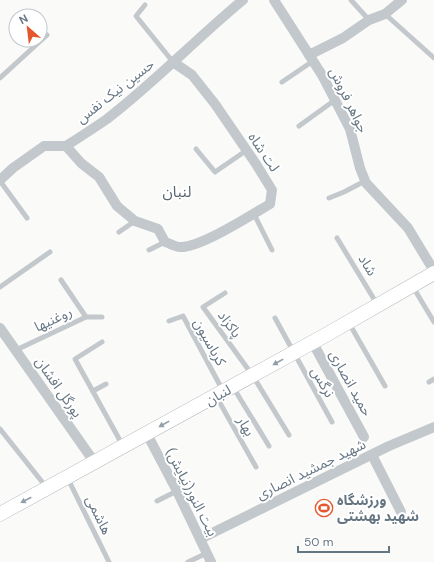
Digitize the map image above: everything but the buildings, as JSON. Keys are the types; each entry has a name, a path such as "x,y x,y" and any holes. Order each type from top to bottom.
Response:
{"main road":[{"name":"لنبان","path":"0,514 313,343 413,286 434,272"}],"street":[{"name":"حسین نیک نفس","path":"66,146 107,119 243,0"},
{"name":"جواهر فروش","path":"274,0 311,58 350,129 360,168 365,181 408,228 434,272"},
{"path":"311,58 344,38 369,20 385,14 402,0"},
{"name":"لت شاه","path":"165,242 180,247 196,244 270,204 272,190 247,150 215,104 192,75 173,62"},
{"path":"0,180 13,168 44,146 66,146 81,163 98,177 117,206 135,221 158,229 165,242"},
{"name":"پورگل افشان","path":"0,328 95,463"},
{"name":"حمید انصاری","path":"313,343 364,437"},
{"name":"شهید جمشید انصاری","path":"200,538 372,455 434,427"},
{"name":"بیت النور(نیایش)","path":"147,434 177,491 209,558"},
{"path":"372,455 401,512"}],"lane":[{"path":"351,0 369,20"},
{"path":"145,5 136,16 173,62"},
{"path":"385,14 434,58"},
{"path":"0,78 33,48"},
{"path":"282,82 311,58"},
{"path":"299,126 335,100"},
{"path":"196,149 214,172 247,150"},
{"path":"0,180 27,218"},
{"path":"329,198 365,181"},
{"path":"254,214 272,250"},
{"path":"119,232 135,221"},
{"name":"شاد","path":"337,238 378,305"},
{"path":"149,250 165,242"},
{"path":"0,287 50,252"},
{"path":"61,280 86,317"},
{"path":"413,286 434,322"},
{"name":"پاکزاد","path":"225,293 203,307 253,376"},
{"name":"کرباسیون","path":"169,321 183,316 224,391"},
{"name":"روغنیها","path":"16,350 86,317 102,317"},
{"name":"نرگس","path":"275,318 332,422"},
{"path":"348,323 385,386"},
{"path":"102,342 75,359 124,447"},
{"path":"253,376 289,435"},
{"path":"93,391 106,384"},
{"path":"224,391 269,446"},
{"name":"بهار","path":"224,391 256,467"},
{"path":"0,429 48,489"},
{"name":"هاشمی","path":"67,478 109,562"},
{"path":"157,501 177,491"},
{"path":"188,562 209,558"}],"place":[{"name":"ورزشگاه شهید بهشتی","path":"324,508"}],"district":[{"name":"لنبان","path":"177,192"}]}
